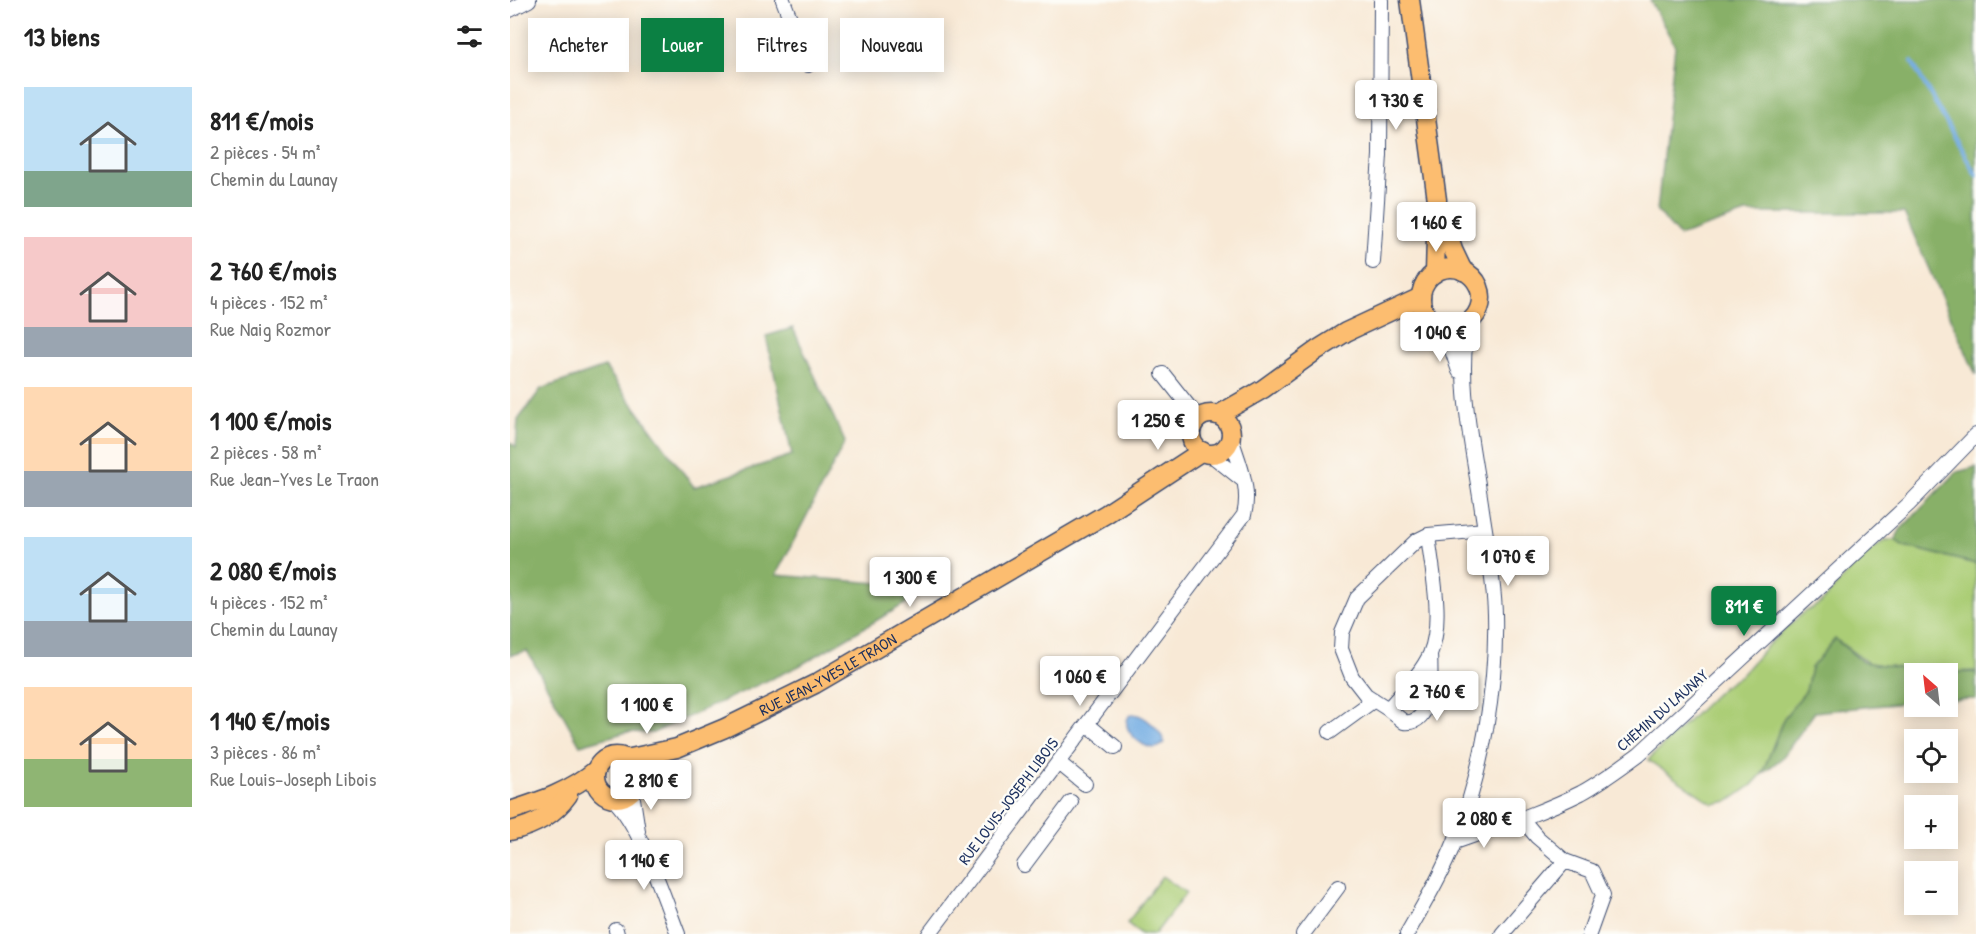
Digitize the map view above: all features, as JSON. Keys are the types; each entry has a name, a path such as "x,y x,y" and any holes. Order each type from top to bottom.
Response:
{"main road":[{"path":"1410,0 1437,200 1435,273 1423,288 1422,307 1428,317 1444,327 1461,326 1478,312 1481,302 1477,284 1471,276 1454,268 1435,273"},
{"path":"1437,200 1453,250 1463,271"},
{"path":"1218,415 1263,389 1346,332 1373,322 1421,297"},
{"path":"1373,322 1428,317"},
{"path":"1231,433 1224,418 1210,414 1198,418 1191,428 1201,447 1221,451 1225,448 1231,433 1263,389"},
{"name":"RUE JEAN-YVES LE TRAON","path":"626,759 677,748 725,728 815,684 1106,514 1151,485 1201,447"},
{"path":"510,812 561,796 625,796 634,784 677,748"},
{"path":"510,831 534,824 551,815 561,796 596,770 601,762 609,758 617,756 632,763 634,784"},
{"path":"596,770 596,785 606,795"}],"street":[{"path":"510,10 529,0"},
{"path":"783,0 790,18"},
{"path":"1373,262 1380,155 1381,0"},
{"path":"1407,934 1455,842 1474,785 1490,703 1495,613 1465,388 1464,343 1469,321"},
{"path":"1444,327 1465,388"},
{"path":"1163,374 1198,418"},
{"name":"RUE LOUIS-JOSEPH LIBOIS","path":"929,934 1244,515 1247,504 1244,481 1231,433"},
{"name":"CHEMIN DU LAUNAY","path":"1455,842 1521,818 1579,793 1611,775 1657,740 1909,504 1976,435"},
{"path":"1201,447 1244,481"},
{"path":"1428,535 1437,622 1430,654 1431,677 1426,710 1417,722 1404,722 1359,688 1341,650 1342,633 1357,598 1416,541 1428,535 1485,530"},
{"path":"1388,709 1418,673 1430,654"},
{"path":"1330,732 1374,700"},
{"path":"1087,724 1115,747"},
{"path":"1058,762 1085,784"},
{"path":"634,784 638,836"},
{"path":"606,795 624,812 638,836 678,934"},
{"path":"1024,864 1071,802"},
{"path":"1465,814 1502,825"},
{"path":"1521,818 1537,837 1565,861 1592,871 1603,895 1589,934"},
{"path":"1502,934 1565,861"},
{"path":"1303,934 1338,887"}],"green space":[{"path":"1650,0 1976,0 1976,375 1904,213 1746,213 1679,236 1657,211 1675,46"},
{"path":"793,328 845,442 776,575 891,584 908,602 799,666 653,733 627,732 580,745 527,651 510,655 510,442 516,447 518,420 541,389 605,367 694,487 792,455 766,336"},
{"path":"1976,467 1976,564 1904,546 1895,540 1900,530 1957,472"},
{"path":"1885,540 1895,540 1904,546 1976,564 1976,671 1958,672 1958,663 1904,663 1904,668 1868,663 1835,639 1811,668 1806,691 1784,718 1762,774 1752,785 1729,801 1713,804 1648,760 1723,687 1741,675 1767,646 1803,613 1821,603 1859,559"},
{"path":"1835,639 1863,662 1904,668 1904,703 1815,712 1782,758 1762,774 1784,718 1806,691 1811,668"},
{"path":"1958,672 1976,672 1976,699 1958,700"},
{"path":"1162,876 1186,893 1155,934 1141,934 1127,923"}],"water":[{"path":"1133,714 1148,720 1156,729 1164,742 1160,746 1149,747 1133,736 1129,731 1127,720"}],"waterway":[{"path":"1912,62 1976,175"}]}
